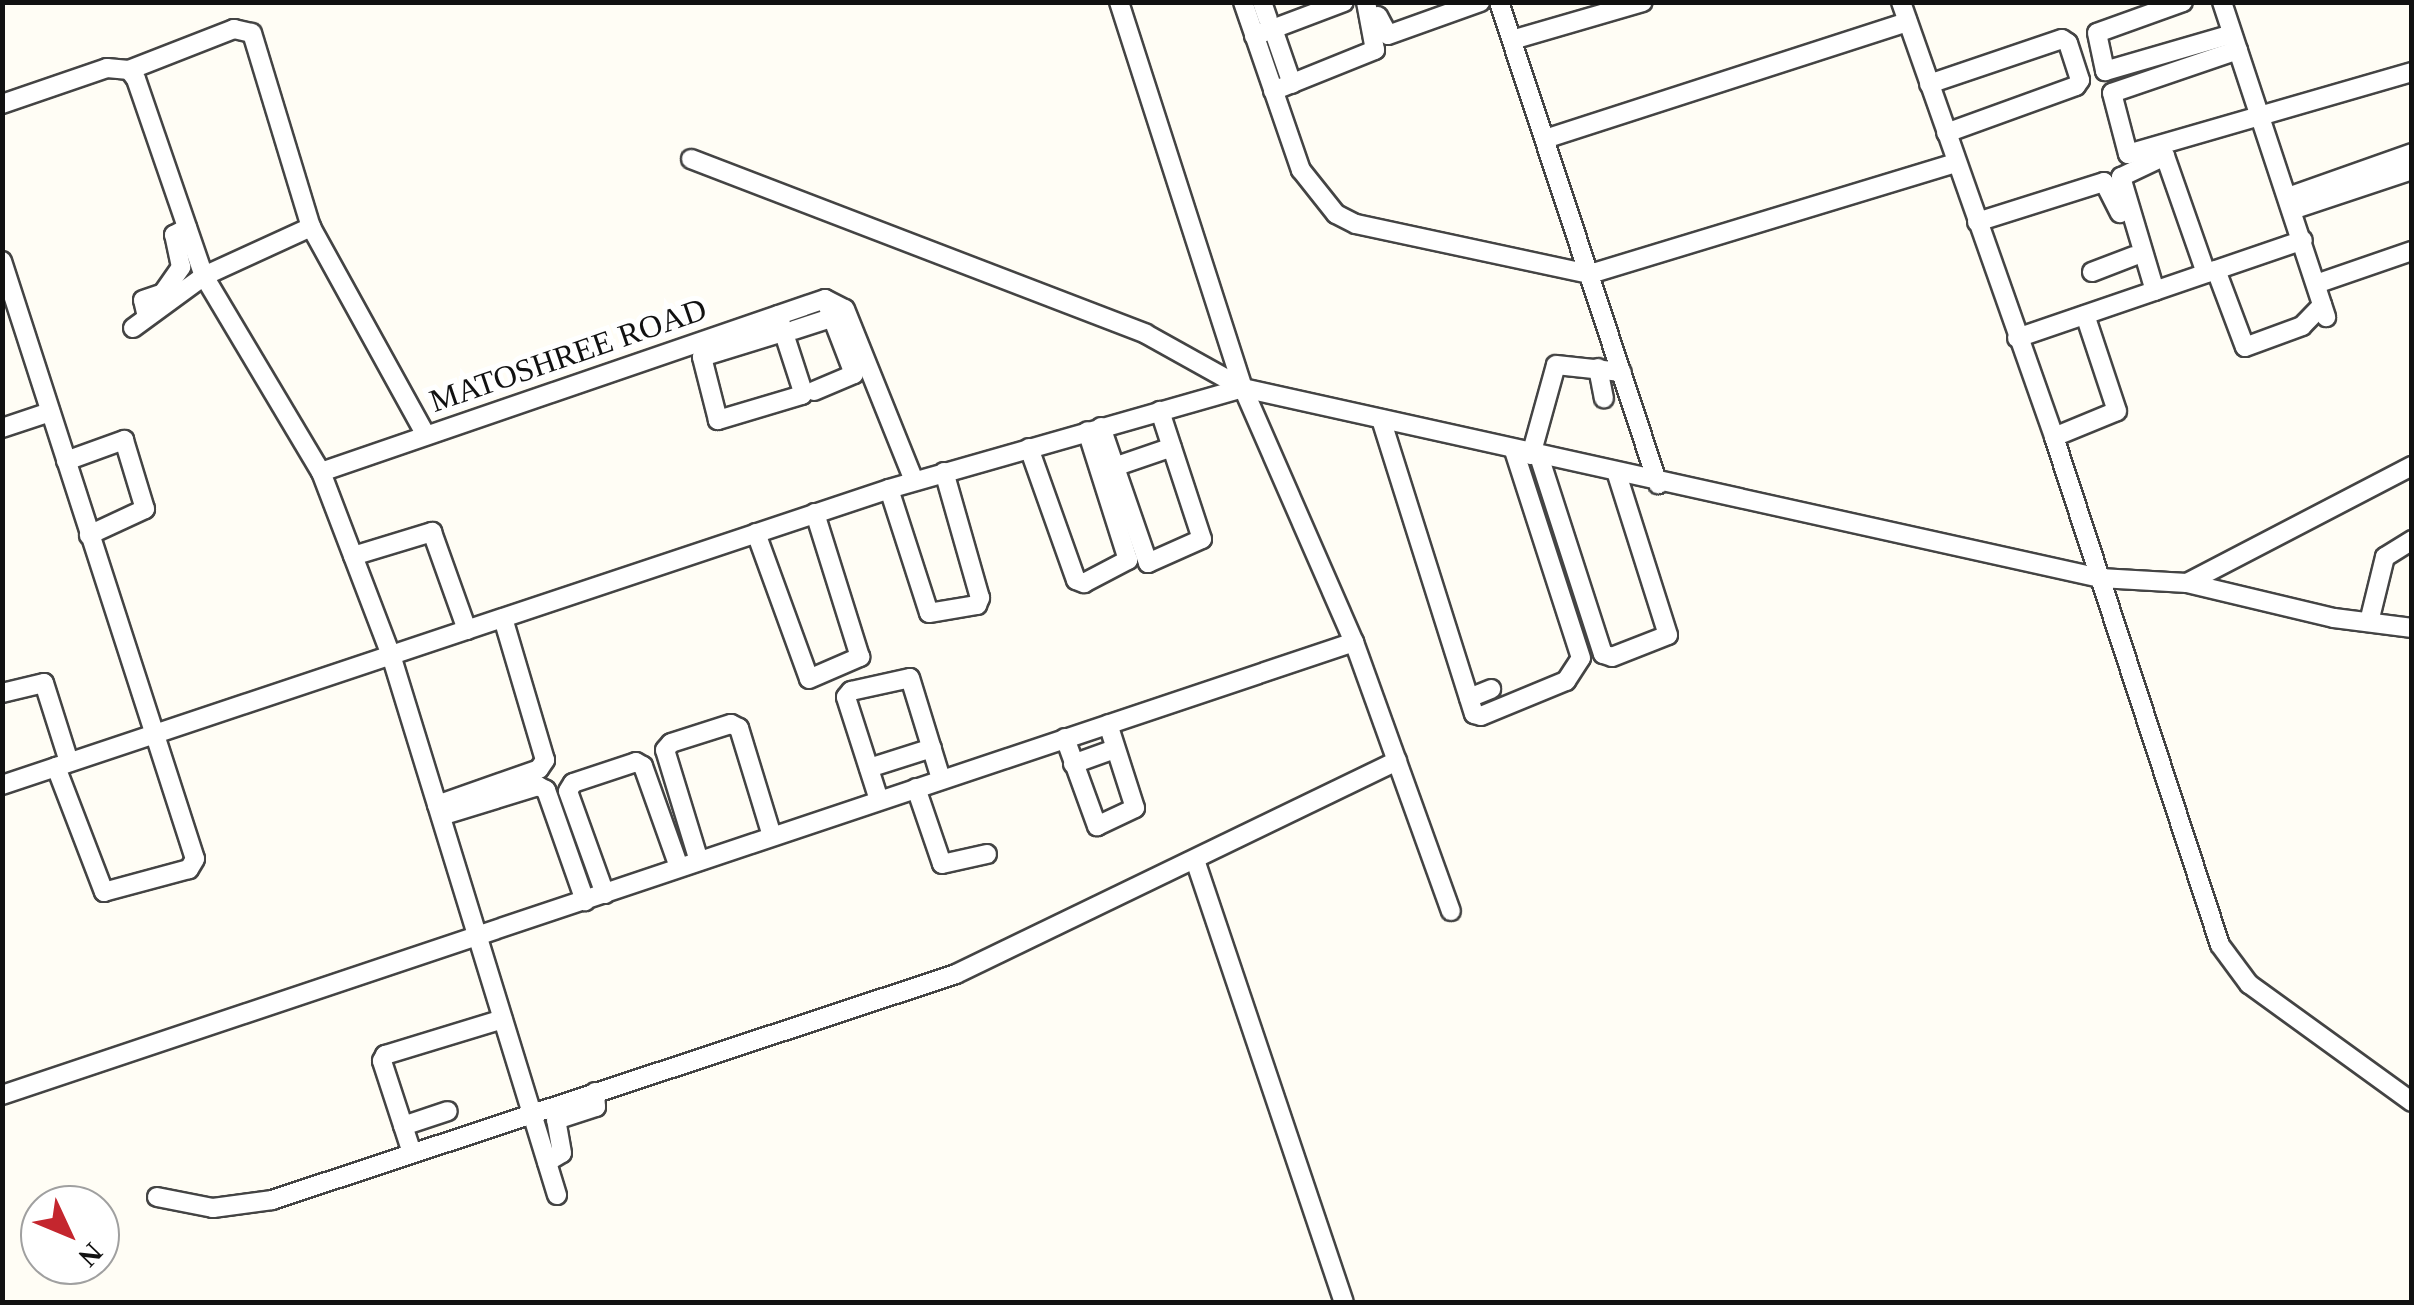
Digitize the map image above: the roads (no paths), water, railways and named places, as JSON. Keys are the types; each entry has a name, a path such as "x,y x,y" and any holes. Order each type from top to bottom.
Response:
{"street":[{"path":"1119,2 1243,388 1354,642 1451,911"},
{"path":"1243,2 1262,23 1292,84"},
{"path":"1262,23 1310,2"},
{"path":"1262,23 1344,2"},
{"path":"1273,91 1375,50 1366,2"},
{"path":"1374,2 1388,34 1480,2"},
{"path":"1499,2 1658,484"},
{"path":"1512,40 1644,2"},
{"path":"1901,2 2054,437 2226,955 2249,984 2412,1102"},
{"path":"2184,2 2096,33 2105,71 2235,42"},
{"path":"2151,292 2121,177 2165,156 2216,270 2232,288 2224,294 2245,346 2302,326 2324,311 2222,2"},
{"path":"1545,139 1908,22"},
{"path":"1262,23 1273,91 1301,170 1336,214 1356,224 1590,274 1956,164"},
{"path":"2,104 107,68 128,70 234,29 252,32 311,226 426,435"},
{"path":"1929,84 2062,39 2068,43 2080,80 2076,86 1946,133"},
{"path":"2235,42 2109,98 2134,156 2412,72"},
{"path":"128,70 204,276 320,472 391,655 558,1195"},
{"path":"2290,203 2412,153"},
{"path":"692,159 1146,334 1243,388 1658,484 2100,578 2186,583 2412,628"},
{"path":"2290,203 2412,170"},
{"path":"1976,222 2104,182 2151,292"},
{"path":"187,228 174,236 181,268 163,293 143,300 140,323 204,276 311,226"},
{"path":"2017,338 2303,240"},
{"path":"2316,284 2412,250"},
{"path":"2092,272 2134,256"},
{"path":"2,261 195,859 189,868 104,892 63,764 44,687 40,682 2,693"},
{"path":"814,391 854,374 825,300"},
{"path":"825,300 845,309 914,481"},
{"name":"MATOSHREE ROAD","path":"320,472 426,435 785,326 825,300"},
{"path":"2054,437 2118,411 2085,315"},
{"path":"785,326 802,395 718,420 702,357 785,326 832,318"},
{"path":"1381,419 1469,698 1481,716 1566,682 1580,667 1528,454 1556,365 1622,372"},
{"path":"1598,368 1604,398"},
{"path":"2,785 889,488 1243,388"},
{"path":"1094,429 1114,467 1148,563 1202,539 1160,411"},
{"path":"2,428 50,412"},
{"path":"1028,448 1076,580 1084,583 1128,560 1094,429"},
{"path":"66,461 124,440 145,509 89,535"},
{"path":"1114,467 1172,447"},
{"path":"1528,454 1603,654 1612,657 1668,635 1616,474"},
{"path":"2186,583 2412,466"},
{"path":"889,488 930,613 977,605 944,472"},
{"path":"756,533 803,676 809,680 858,664 815,514"},
{"path":"353,556 432,532 466,630"},
{"path":"2369,622 2385,557 2412,540"},
{"path":"439,810 462,788 539,769 545,760 503,618"},
{"path":"2,1096 1354,642"},
{"path":"879,800 846,697 851,691 910,678 941,779"},
{"path":"2,701 44,687"},
{"path":"1469,698 1491,689"},
{"path":"698,861 665,750 671,744 732,724 739,728 772,836"},
{"path":"1065,738 1098,826 1135,808 1108,724"},
{"path":"869,768 932,748"},
{"path":"1073,764 1116,749"},
{"path":"157,1197 236,1208 532,1113 560,1110 956,974 1397,760"},
{"path":"605,894 568,791 573,783 636,762 643,766 679,868"},
{"path":"439,810 538,786 546,790 584,901"},
{"path":"916,788 942,864 986,854"},
{"path":"1195,860 1344,1302"},
{"path":"412,1153 385,1054 503,1019"},
{"path":"547,1162 562,1153 553,1127 560,1110"},
{"path":"403,1126 448,1111"}]}
